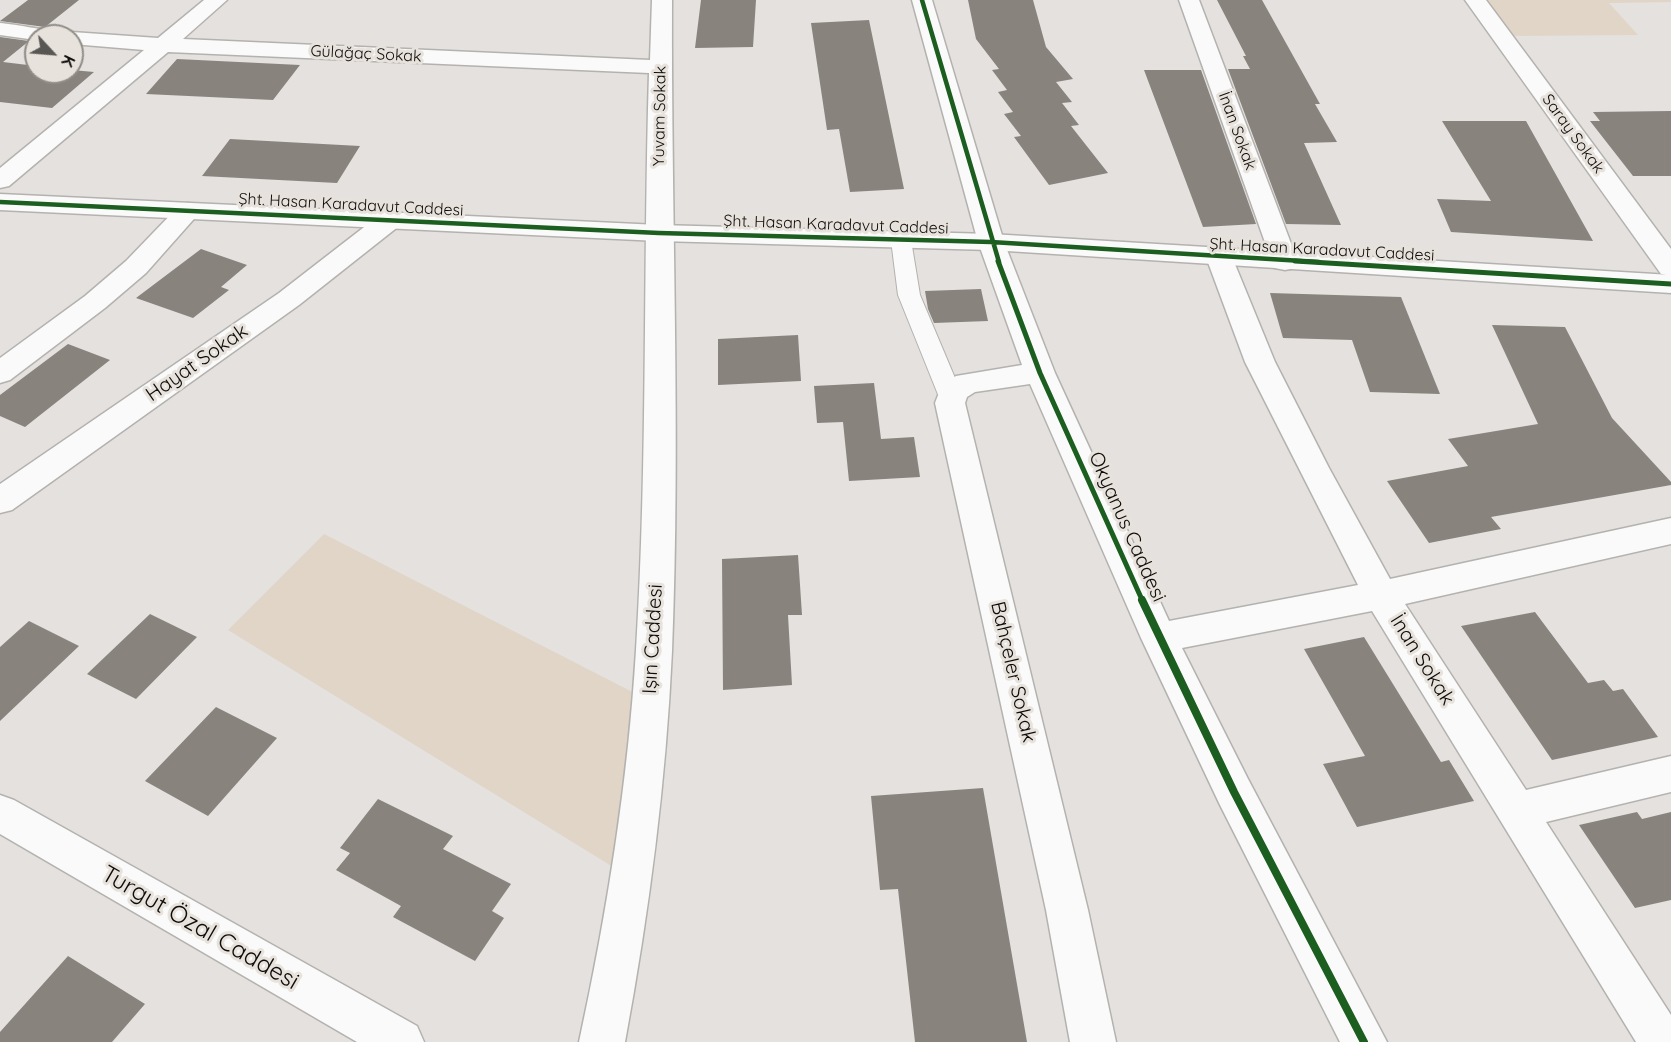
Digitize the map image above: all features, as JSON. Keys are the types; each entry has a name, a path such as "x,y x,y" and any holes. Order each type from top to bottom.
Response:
{"street":[{"path":"0,181 217,0"},
{"name":"Yuvam Sokak","path":"659,233 662,0"},
{"name":"Okyanus Caddesi","path":"922,0 991,242 1040,374 1159,638 1234,792 1364,1042"},
{"name":"İnan Sokak","path":"1189,0 1285,262"},
{"name":"Saray Sokak","path":"1475,0 1671,268"},
{"path":"0,29 24,32"},
{"name":"Gülağaç Sokak","path":"84,39 161,45 661,67"},
{"name":"Şht. Hasan Karadavut Caddesi","path":"0,202 659,233 991,242 1285,262 1671,284"},
{"path":"0,373 104,295 136,267 188,211"},
{"name":"Hayat Sokak","path":"0,501 289,298 390,220"},
{"name":"Işın Caddesi","path":"602,1042 634,861 654,652 660,449 659,233"},
{"name":"İnan Sokak","path":"1219,257 1260,362 1312,468 1381,595 1662,1042"},
{"path":"951,397 953,392 967,383 1040,374"},
{"name":"Bahçeler Sokak","path":"951,397 950,403 1049,831 1093,1042"},
{"path":"1159,638 1381,595 1671,531"},
{"path":"1517,811 1671,774"},
{"name":"Turgut Özal Caddesi","path":"0,813 401,1042"}],"lane":[{"path":"901,240 909,295 951,397"}],"shaded area":[{"path":"1475,0 1671,0 1671,2 1609,3 1638,35 1502,36"},
{"path":"324,534 650,701 631,878 228,630"}],"building":[{"path":"28,0 79,0 49,24 0,21"},
{"path":"701,0 756,0 753,47 695,48"},
{"path":"968,0 1033,0 1046,47 1073,79 1056,82 1072,102 1062,103 1079,125 1071,126 1108,173 1049,185 1014,137 1021,136 1004,114 1013,112 998,92 1007,90 992,70 999,69 976,39"},
{"path":"1217,0 1262,0 1320,104 1315,104 1337,142 1304,143 1341,225 1286,224 1228,69 1250,69 1243,56 1246,56"},
{"path":"869,20 904,189 850,192 839,129 827,130 811,23"},
{"path":"0,37 24,40 24,45 3,62 24,65 24,84 80,84 52,108 0,102"},
{"path":"177,59 300,65 273,100 146,94"},
{"path":"1144,70 1201,70 1256,224 1203,227"},
{"path":"84,71 94,72 84,81"},
{"path":"1671,111 1671,176 1633,176 1590,121 1600,121 1593,112"},
{"path":"1442,121 1526,121 1593,241 1451,232 1437,199 1491,201"},
{"path":"230,139 360,146 337,183 202,176"},
{"path":"201,249 247,265 221,287 229,290 193,318 136,298"},
{"path":"981,289 988,321 934,323 928,309 925,291"},
{"path":"1270,293 1401,297 1440,394 1370,392 1352,340 1283,338"},
{"path":"1492,325 1565,327 1612,418 1671,482 1671,485 1491,517 1501,529 1429,543 1387,481 1468,466 1448,439 1538,424"},
{"path":"798,335 801,381 718,385 718,339"},
{"path":"68,344 110,360 25,427 0,416 0,395"},
{"path":"874,383 881,439 914,437 920,477 849,481 843,422 817,423 814,386"},
{"path":"798,555 802,615 788,615 792,685 723,690 722,559"},
{"path":"1535,612 1588,683 1604,680 1613,691 1623,689 1658,737 1552,760 1461,626"},
{"path":"150,614 197,637 136,699 87,674"},
{"path":"29,621 79,646 0,721 0,647"},
{"path":"1364,637 1441,762 1449,760 1474,801 1357,827 1323,764 1365,756 1304,649"},
{"path":"216,707 277,738 208,816 145,781"},
{"path":"983,788 1027,1042 915,1042 898,889 880,890 871,796"},
{"path":"378,799 453,836 443,849 511,884 492,911 504,918 475,961 393,917 401,906 336,870 350,853 340,848"},
{"path":"1637,812 1642,819 1671,812 1671,900 1635,908 1579,825"},
{"path":"68,956 145,1004 112,1042 0,1042 0,1032"}],"cycle path":[{"path":"922,0 991,242 1040,373 1159,638 1234,792 1364,1042"},
{"path":"0,202 659,233 991,242 1671,284"}]}
